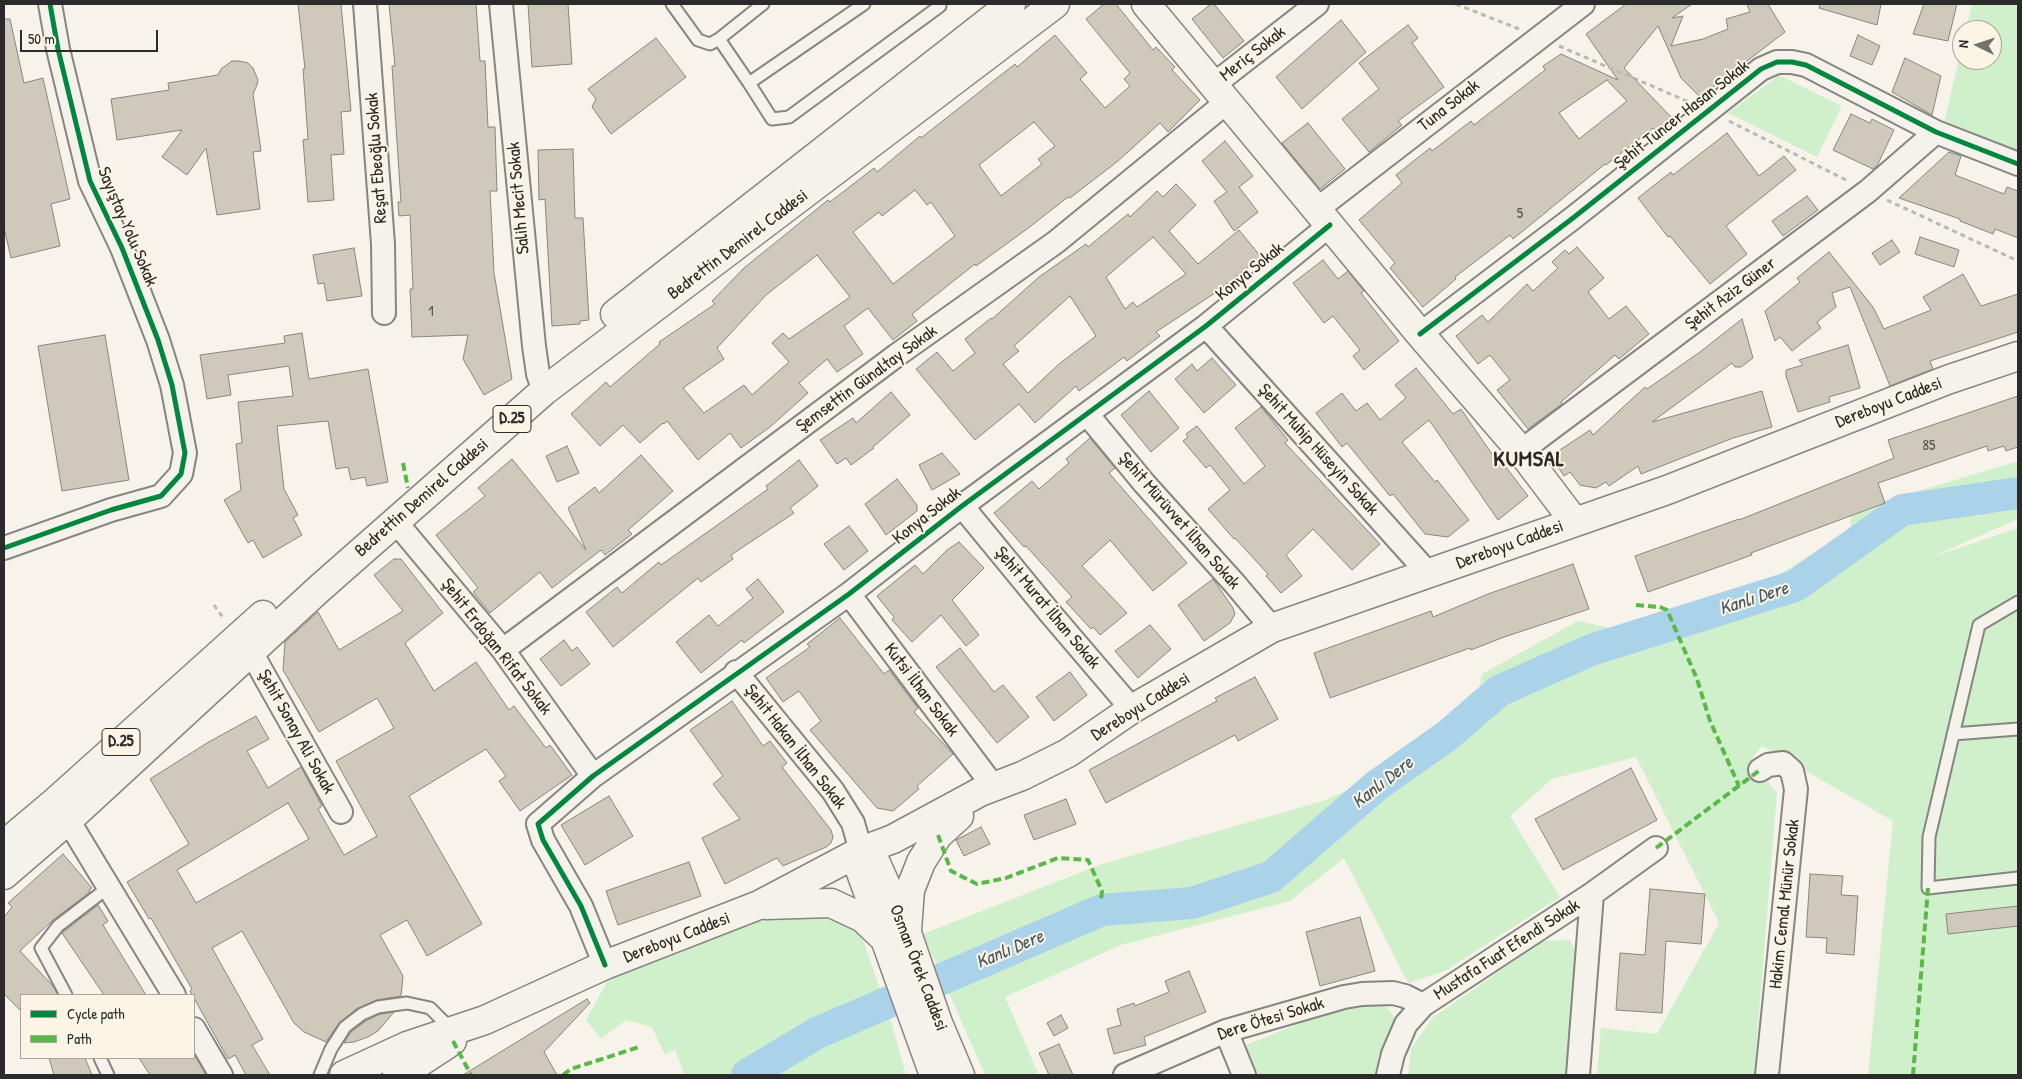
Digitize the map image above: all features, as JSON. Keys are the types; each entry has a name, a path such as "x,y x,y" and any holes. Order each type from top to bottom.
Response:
{"main road":[{"name":"Bedrettin Demirel Caddesi","path":"4,845 302,580 541,382 1011,4"},
{"name":"Bedrettin Demirel Caddesi","path":"4,876 396,521 541,382 1055,4"},
{"path":"1147,5 1420,334 1520,451 1574,521"},
{"name":"Dereboyu Caddesi","path":"865,860 893,839 980,792 1022,776 1068,753 1132,709 1272,628 1667,490 1947,380 2018,356"},
{"name":"Dereboyu Caddesi","path":"344,1075 407,1046 485,1020 605,965 759,905 865,860 990,801 1022,776"},
{"path":"759,905 830,903 863,918 900,947 910,890 921,862 938,835 959,816"},
{"name":"Osman Örek Caddesi","path":"865,860 900,947 929,1028 934,1075"},
{"name":"Dereboyu Caddesi","path":"397,1075 408,1070 485,1020"},
{"name":"Osman Örek Caddesi","path":"929,1028 960,1075"}],"street":[{"name":"Sayıştay Yolu Sokak","path":"4,548 111,510 161,496 181,474 185,453 172,385 158,340 122,248 90,181 60,59 50,4"},
{"name":"Reşat Ebeoğlu Sokak","path":"365,4 383,244 384,313"},
{"name":"Salih Mecit Sokak","path":"501,4 520,214 534,346 541,382"},
{"name":"Meriç Sokak","path":"1220,94 1317,4"},
{"name":"Tuna Sokak","path":"1323,218 1538,37 1583,4"},
{"name":"Şehit Tuncer Hasan Sokak","path":"1420,334 1574,218 1762,69 1777,62 1792,62 1811,68 1936,132 2018,164"},
{"name":"Şemsettin Günaltay Sokak","path":"503,650 897,355 1056,242 1220,94"},
{"name":"Şehit Aziz Güner","path":"1520,451 1868,191 1936,132"},
{"name":"Konya Sokak","path":"605,965 581,906 543,840 538,824 593,776 736,672 849,594 962,506 1206,326 1323,218"},
{"name":"Şehit Muhip Hüseyin Sokak","path":"1206,326 1429,574"},
{"name":"Şehit Mürüvvet İlhan Sokak","path":"1087,414 1144,483 1236,584 1272,628"},
{"name":"Şehit Murat İlhan Sokak","path":"962,506 1132,709"},
{"name":"Şehit Erdoğan Rifat Sokak","path":"396,521 503,650 593,776"},
{"name":"Kutsi İlhan Sokak","path":"849,594 994,787"},
{"name":"Şehit Sonay Ali Sokak","path":"251,652 341,812"},
{"name":"Şehit Hakan İlhan Sokak","path":"736,672 833,791 853,823 865,860"},
{"name":"Hakim Cemal Münür Sokak","path":"1760,770 1768,765 1783,763 1792,771 1796,789 1767,1075"},
{"path":"68,820 110,886 173,994"},
{"name":"Mustafa Fuat Efendi Sokak","path":"1388,1075 1393,1054 1406,1024 1423,1005 1592,894 1656,848"},
{"path":"1578,1075 1592,894"},
{"name":"Dere Ötesi Sokak","path":"1125,1075 1226,1031 1362,994 1393,993 1405,996 1423,1005"},
{"path":"195,1031 221,1075"},
{"path":"1226,1031 1244,1075"}],"lane":[{"path":"672,4 698,40 714,42 750,83 772,119 789,117 940,6 940,4"},
{"path":"714,42 763,4"},
{"path":"750,83 864,4"},
{"path":"2018,602 1979,625 1929,837 1928,888 2018,878"},
{"path":"1953,734 2018,730"},
{"path":"65,994 41,948 58,926 110,886"},
{"path":"320,1075 331,1049 346,1026 362,1014 378,1007 407,1003 430,1008 453,1031"},
{"path":"100,1059 108,1075"}],"path":[{"path":"1456,4 1710,111 1868,191 2018,261"}],"green space":[{"path":"1972,4 2018,4 2018,154 1941,136 1956,70 2002,70 2002,20 1968,20"},
{"path":"1779,75 1842,106 1817,157 1728,113"},
{"path":"2018,461 2018,519 1932,557 2018,528 2018,1075 1868,1075 1893,821 1762,746 1751,760 1777,793 1754,1075 1597,1075 1601,1028 1657,1034 1719,923 1636,757 1552,779 1510,816 1560,897 1445,971 1408,983 1344,858 1290,901 1121,945 1005,997 1038,1073 1034,1075 985,1075 923,934 1102,864 1323,801 1471,735 1482,674 1578,621 1614,629 1777,576 1850,530 1852,511"},
{"path":"787,907 826,914 855,928 862,937 890,1017 906,1075 684,1075 675,1049 665,1055 652,1027 626,1020 601,1039 586,1020 611,974"},
{"path":"1570,940 1580,959 1570,1075 1408,1075 1411,1049 1432,1018 1543,941"},
{"path":"1364,997 1383,1003 1397,1020 1379,1054 1375,1075 1258,1075 1246,1045"}],"building":[{"path":"298,4 341,4 351,111 341,112 344,154 331,155 334,200 308,202 303,140 308,139 303,69 305,69"},
{"path":"389,4 476,4 480,61 485,61 488,127 495,127 497,191 490,191 494,273 512,379 484,395 463,359 468,335 412,337 410,289 413,289 410,215 399,216 398,202 401,202 392,66 395,66"},
{"path":"528,4 568,4 572,64 532,67"},
{"path":"1104,4 1116,4 1153,50 1156,47 1175,67 1172,70 1200,100 1168,132 1160,123 1118,161 1070,198 1068,197 976,266 975,264 912,314 917,321 893,340 868,308 844,326 863,354 837,372 827,359 799,383 808,393 770,427 741,448 730,433 698,460 667,421 640,443 623,425 600,446 571,414 606,382 610,387 660,344 659,342 715,304 712,301 744,268 828,200 830,202 874,168 877,172 920,136 921,138 1015,64 1017,67 1055,35 1087,73 1080,79 1105,108 1130,86 1124,79 1130,73 1086,19","holes":["1034,122 1055,146 1038,159 1042,164 1001,196 979,165","915,190 927,205 931,202 955,236 893,284 853,232 879,212 882,216","817,255 850,297 789,339 783,333 772,343 789,362 752,395 744,385 704,413 683,388 724,359 717,348 766,295"]},
{"path":"1211,4 1214,4 1244,41 1223,58 1192,19"},
{"path":"1626,4 1692,4 1672,18 1683,16 1671,46 1703,39 1728,29 1726,19 1750,12 1747,4 1768,4 1785,32 1700,97 1681,78 1658,26 1624,68 1672,118 1657,133 1653,128 1605,164 1513,239 1510,235 1455,277 1456,279 1423,307 1390,268 1395,263 1359,220 1402,183 1396,175 1430,148 1432,151 1471,121 1474,125 1545,70 1543,66 1561,54 1618,80 1586,34","holes":["1607,80 1627,101 1579,139 1559,113"]},
{"path":"1820,4 1881,4 1877,25 1819,8"},
{"path":"1924,4 1957,4 1948,41 1913,34"},
{"path":"4,19 10,19 24,83 43,78 70,199 51,204 60,246 11,258 4,228"},
{"path":"1341,20 1366,52 1302,109 1276,77"},
{"path":"1408,25 1418,38 1412,43 1444,87 1398,121 1402,125 1369,152 1342,119 1379,89 1359,63"},
{"path":"1858,35 1880,46 1872,65 1850,56"},
{"path":"656,38 686,77 611,134 592,107 596,99 588,89"},
{"path":"1905,58 1941,76 1932,115 1892,92"},
{"path":"232,61 248,63 253,68 258,80 253,94 261,151 253,152 260,209 217,215 206,148 187,175 162,157 182,130 117,140 111,99 169,90 168,83 218,75 221,69"},
{"path":"1851,114 1870,123 1872,119 1894,130 1877,166 1873,169 1833,150"},
{"path":"1308,123 1345,169 1320,189 1282,143"},
{"path":"1727,133 1759,176 1784,156 1796,170 1726,226 1747,254 1710,284 1670,236 1668,237 1638,198 1671,172 1673,175"},
{"path":"1225,141 1253,176 1239,187 1258,212 1234,231 1214,201 1227,192 1202,161"},
{"path":"573,149 575,218 583,218 589,320 580,321 580,324 552,326 545,199 539,200 538,150"},
{"path":"1949,152 1961,156 1955,175 2004,194 2007,187 2018,191 2018,238 1995,229 1993,234 1960,221 1960,219 1899,198"},
{"path":"1176,184 1196,205 1169,231 1198,264 1239,230 1261,257 1218,291 1156,332 1160,336 1127,361 1124,357 1079,391 1076,386 1035,423 1019,404 975,440 916,369 937,352 953,371 975,353 965,339 992,319 1039,277 1086,244 1088,247 1128,214 1130,217 1157,191 1163,197","holes":["1153,237 1186,274 1137,307 1133,302 1125,309 1106,277","1070,296 1096,336 1059,364 1028,393 1003,364 1019,351 1014,346"]},
{"path":"1807,196 1818,210 1783,236 1772,221"},
{"path":"1920,237 1959,250 1954,267 1915,254"},
{"path":"1892,240 1900,252 1880,265 1872,253"},
{"path":"1577,247 1604,278 1588,292 1609,319 1626,306 1649,334 1619,359 1615,355 1561,402 1562,404 1528,429 1497,390 1510,380 1490,355 1478,364 1456,336 1482,315 1488,322 1527,284 1533,291 1558,268 1552,262 1565,250 1569,254"},
{"path":"354,248 362,296 327,301 324,283 318,284 313,255"},
{"path":"1829,252 1873,307 1884,329 1931,310 1923,297 1963,274 1981,306 2018,294 2018,332 1930,361 1933,369 1890,386 1850,287 1832,293 1836,307 1817,322 1821,328 1792,351 1780,337 1775,341 1765,311 1800,282 1797,278"},
{"path":"1323,260 1338,279 1348,271 1364,291 1361,293 1399,341 1364,370 1353,356 1360,350 1333,316 1324,323 1293,283"},
{"path":"1742,319 1753,358 1741,367 1735,367 1732,363 1652,422 1762,391 1772,427 1733,438 1641,474 1638,466 1609,486 1606,482 1596,488 1580,485 1570,472 1564,476 1551,456 1590,430 1593,435 1645,387 1647,389 1700,352"},
{"path":"302,333 309,379 368,369 388,482 367,486 365,477 351,480 348,467 336,469 328,421 277,426 284,489 298,515 293,518 302,535 263,558 253,540 248,543 224,500 241,490 236,444 242,443 238,402 293,396 289,366 228,375 231,395 207,399 200,355 285,343 284,336"},
{"path":"105,335 129,480 62,491 38,346"},
{"path":"1848,345 1860,388 1829,397 1830,402 1798,412 1786,376 1786,370 1803,365 1799,360"},
{"path":"1212,358 1236,385 1204,413 1175,379 1192,364 1197,371"},
{"path":"1416,368 1453,414 1461,409 1496,460 1499,458 1528,496 1498,520 1429,420 1402,442 1435,482 1437,480 1469,520 1448,537 1425,534 1393,494 1390,496 1347,443 1342,447 1316,413 1342,393 1356,411 1367,403 1380,420 1406,398 1395,385"},
{"path":"1149,391 1179,428 1151,452 1121,415"},
{"path":"891,392 910,415 874,448 851,465 846,458 837,464 820,440 853,418 856,423"},
{"path":"2018,396 2018,447 2006,451 2004,446 1988,451 1987,446 1878,483 1885,503 1751,553 1752,555 1648,592 1635,556 1739,520 1894,458 1888,440"},
{"path":"1261,407 1288,440 1285,443 1380,544 1352,570 1313,529 1286,555 1302,576 1281,593 1266,576 1268,574 1208,509 1230,490 1210,465 1206,468 1183,441 1188,437 1186,434 1197,426 1244,484 1265,466 1235,428"},
{"path":"1090,438 1115,468 1109,473 1187,563 1153,591 1110,540 1082,566 1127,613 1100,635 1093,627 1091,629 1066,602 1072,597 994,513 1032,481 1039,489 1069,463 1066,459"},
{"path":"567,446 579,473 557,482 546,456"},
{"path":"942,453 960,474 932,490 919,465"},
{"path":"641,455 673,491 628,530 632,534 605,555 601,550 552,588 540,572 490,613 473,592 478,588 436,535 485,496 478,488 512,459 586,550 568,508 595,487 599,493"},
{"path":"799,460 818,486 790,508 794,513 731,555 733,559 701,582 698,578 613,647 586,612 617,587 622,593 659,562 661,565 768,489 766,486"},
{"path":"897,479 917,505 917,511 886,535 865,504"},
{"path":"849,526 868,551 844,570 824,544"},
{"path":"959,542 984,568 952,600 979,635 966,646 941,615 912,642 892,620 894,617 877,596 915,565 923,574 947,550"},
{"path":"394,559 401,559 443,613 405,643 434,691 476,662 509,710 514,706 546,748 550,745 572,775 520,811 499,781 506,776 486,749 409,796 482,924 427,956 407,920 380,935 403,976 401,996 377,1000 358,1008 339,1023 326,1042 304,1032 294,1023 242,931 212,948 263,1039 252,1045 270,1075 246,1075 235,1055 228,1059 195,1000 195,994 192,994 190,991 192,989 151,918 149,919 127,882 189,844 150,779 207,743 256,716 269,739 247,751 268,788 301,767 322,806 318,809 344,855 377,836 336,761 394,728 377,698 319,732 283,670 285,642 318,612 339,650 403,611 374,575","holes":["288,803 309,839 196,903 177,870"]},
{"path":"1573,564 1589,609 1471,650 1470,648 1330,698 1314,653 1431,611 1433,617 1488,594"},
{"path":"758,579 784,612 744,643 742,640 701,673 676,642 709,615 718,626 753,598 746,589"},
{"path":"1213,579 1235,614 1230,623 1204,641 1178,605"},
{"path":"840,618 884,674 889,670 918,708 914,712 953,754 917,786 919,789 893,811 877,808 810,730 821,721 799,691 783,702 766,678 810,647 807,644"},
{"path":"1150,625 1171,649 1138,678 1115,651"},
{"path":"564,640 572,651 577,647 590,664 561,686 540,659"},
{"path":"960,648 994,692 1003,685 1029,717 997,743 936,667"},
{"path":"1070,672 1087,695 1054,721 1036,697"},
{"path":"1255,677 1278,719 1238,741 1235,735 1106,803 1089,770 1217,701 1215,698"},
{"path":"732,701 763,746 770,741 787,763 782,767 831,830 833,837 831,843 826,847 783,866 777,858 725,884 702,838 740,819 713,784 723,776 690,730"},
{"path":"1631,768 1657,820 1563,870 1535,819"},
{"path":"609,796 633,836 585,865 561,825"},
{"path":"1066,799 1076,824 1034,840 1024,815"},
{"path":"981,827 990,844 964,856 956,840"},
{"path":"63,854 92,888 89,890 90,892 53,920 20,951 53,986 57,994 20,994 20,1010 4,994 4,917 12,907 8,903"},
{"path":"689,862 701,896 618,925 606,891"},
{"path":"1810,874 1843,876 1841,895 1858,896 1854,955 1826,953 1827,938 1806,937"},
{"path":"1650,889 1705,894 1701,944 1666,941 1662,1013 1616,1010 1620,953 1645,955"},
{"path":"98,905 108,921 103,925 145,994 103,994 62,933"},
{"path":"2018,906 2018,926 1948,934 1946,914"},
{"path":"1360,917 1375,971 1320,986 1306,932"},
{"path":"1189,971 1206,1012 1144,1037 1146,1045 1114,1054 1107,1029 1121,1025 1117,1009 1134,1003 1135,1006 1169,992 1165,981"},
{"path":"587,999 590,1003 544,1052 557,1075 463,1075"},
{"path":"394,1012 378,1031 354,1042 344,1043 351,1032 366,1021 380,1014"},
{"path":"1061,1015 1068,1028 1054,1036 1047,1023"},
{"path":"1059,1044 1073,1075 1049,1075 1039,1053"},
{"path":"195,1056 206,1075 150,1075 140,1059 195,1059"},
{"path":"49,1059 85,1059 92,1075 54,1075"}],"waterway":[{"name":"Kanlı Dere","path":"747,1075 817,1033 1102,910 1192,903 1271,877 1376,786 1448,735 1499,691 1591,650 1795,586 1902,510 2018,493"}],"marked path":[{"path":"403,463 408,488"},
{"path":"1636,605 1660,607 1667,610 1697,679 1710,721 1739,786"},
{"path":"1656,848 1760,770"},
{"path":"938,835 951,871 977,884 1006,878 1058,858 1088,860 1102,891 1101,900"},
{"path":"1913,1075 1928,888"},
{"path":"453,1041 471,1075"},
{"path":"563,1075 571,1069 639,1047"}],"cycle path":[{"path":"4,548 111,510 161,496 181,474 185,453 172,385 158,340 122,248 90,181 58,49 50,4"},
{"path":"1420,334 1573,218 1761,69 1777,62 1792,62 1806,65 1936,132 2018,164"},
{"path":"605,965 581,906 543,840 538,824 593,776 849,594 962,506 1206,326 1330,225"}],"district":[{"name":"KUMSAL","path":"1529,460"}]}
